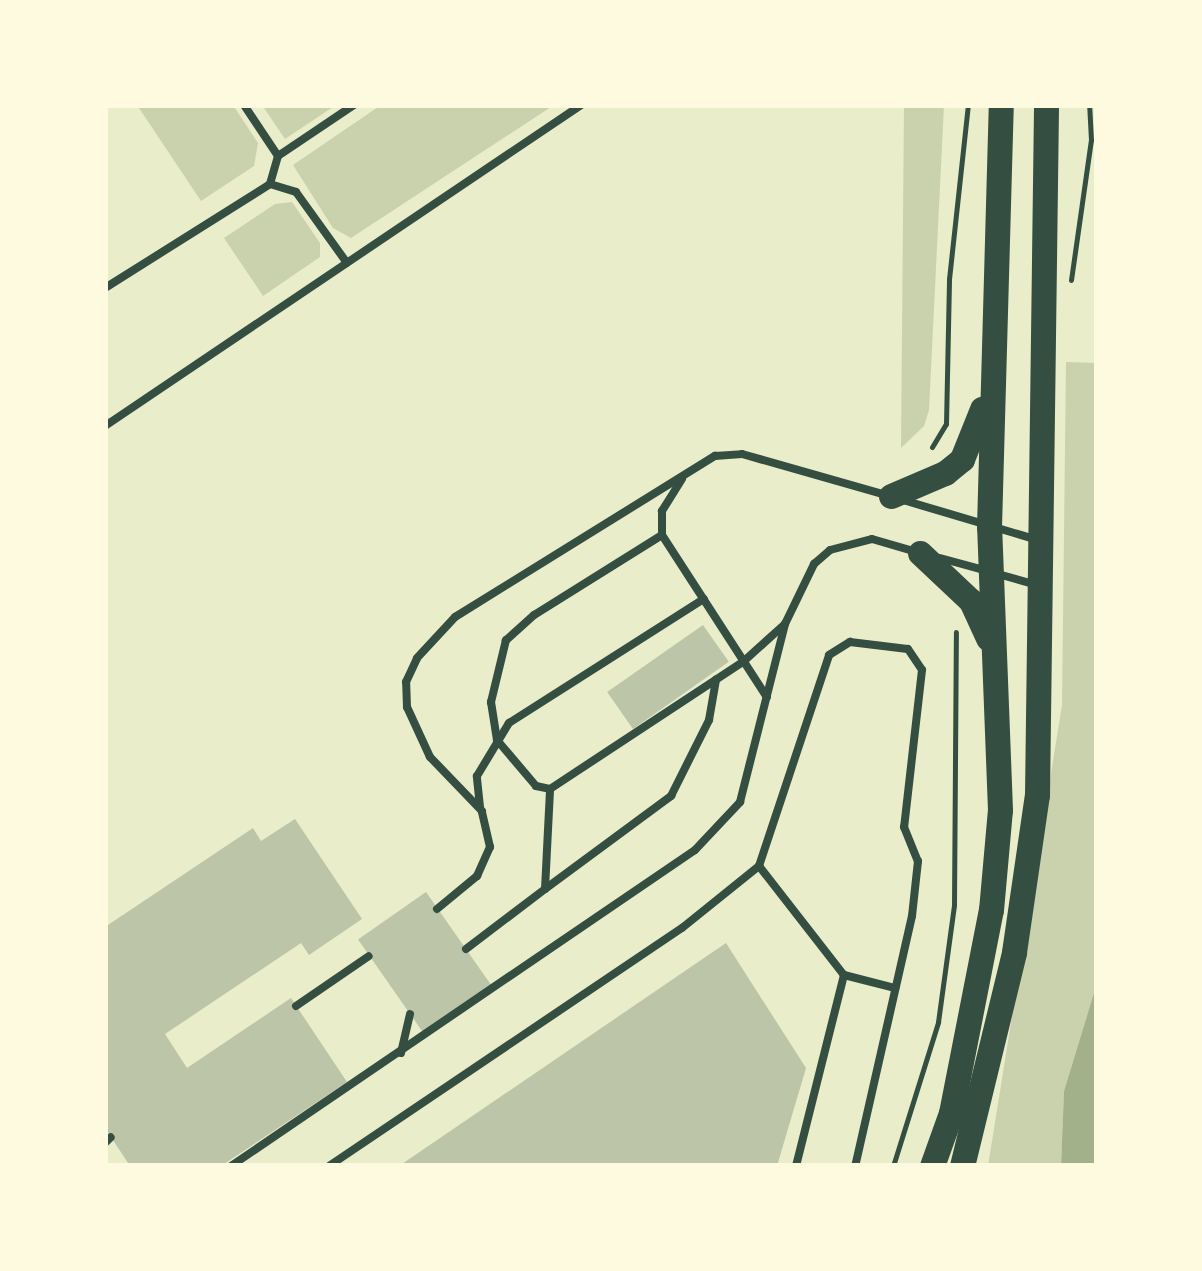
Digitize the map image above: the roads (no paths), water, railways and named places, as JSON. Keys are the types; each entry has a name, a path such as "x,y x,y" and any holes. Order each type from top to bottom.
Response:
{"main road":[{"path":"932,1166 951,1113 991,910 1000,810 989,528 990,371 1001,105"},
{"path":"962,1166 1014,952 1037,795 1046,105"},
{"path":"891,496 945,473 962,459 977,430 990,371"},
{"path":"920,553 972,601 997,661"}],"lane":[{"path":"244,105 278,156"},
{"path":"105,288 270,184 278,156 354,105"},
{"path":"105,426 581,105"},
{"path":"270,184 296,192 347,263"},
{"path":"482,811 455,787 412,729 406,682 417,658 455,617 715,456 742,454 1042,541"},
{"path":"686,474 662,511 662,535 767,697"},
{"path":"550,789 526,776 497,740 490,702 506,640 534,615 662,535"},
{"path":"231,1166 400,1055 695,850 728,820 740,802 785,624 798,588 830,550 872,539 1042,586"},
{"path":"437,909 484,865 490,847 477,776 497,740 522,712 704,598"},
{"path":"550,789 744,661 785,624"},
{"path":"329,1166 682,928 759,866 829,656 850,642 908,649 922,670 904,826 918,861 895,988 855,1166"},
{"path":"466,949 671,796 709,720 716,680"},
{"path":"546,889 550,789"},
{"path":"759,866 844,975 895,988"},
{"path":"296,1006 368,956"},
{"path":"796,1166 844,975"},
{"path":"400,1055 410,1014"}]}
